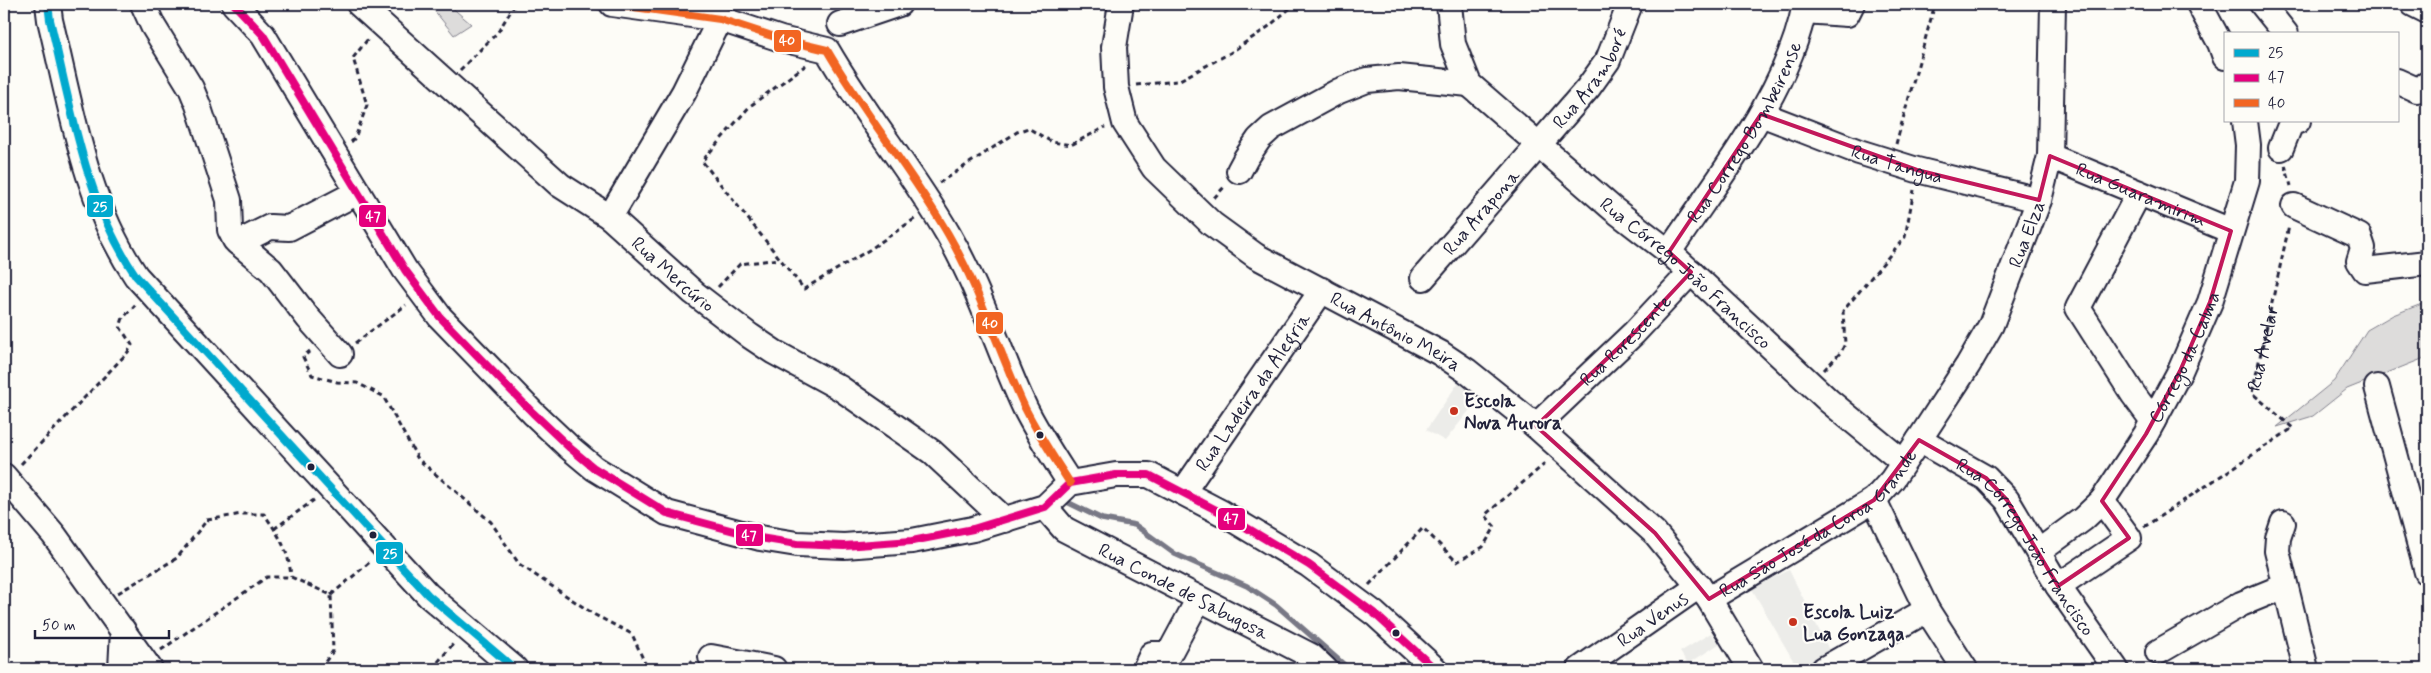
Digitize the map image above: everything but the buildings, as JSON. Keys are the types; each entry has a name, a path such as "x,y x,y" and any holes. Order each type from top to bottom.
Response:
{"street":[{"path":"48,4 50,20 87,167 105,221 118,248 136,276 428,596 515,669"},
{"path":"143,4 153,26 191,88 198,105 229,200 230,230 238,243 271,270 332,345"},
{"path":"234,4 263,35 405,270 454,332 570,448 594,468 667,513 760,538 797,544 844,546 912,541 1005,520 1045,507 1070,483 1116,475 1149,475 1183,492 1310,565 1375,614 1435,669"},
{"name":"Rua Mercúrio","path":"359,4 560,185 610,217 704,300 774,352 840,388 932,452 1005,520"},
{"path":"612,4 731,16 781,39 827,50 863,110 907,169 948,235 985,308 1036,428 1070,483"},
{"path":"827,50 843,14 899,4"},
{"name":"Rua Antônio Meira","path":"1121,4 1114,47 1116,87 1124,117 1154,168 1200,213 1256,256 1440,353 1467,371 1536,426 1655,533 1704,592 1751,669"},
{"name":"Rua Córrego João Francisco","path":"1449,4 1453,44 1469,84 1613,209 1669,252 1811,384 1903,462"},
{"name":"Rua Aramboré","path":"1538,145 1588,88 1608,60 1630,4"},
{"path":"1804,8 1847,14 1852,4"},
{"name":"Rua Elza","path":"1919,440 1968,365 1991,325 2039,200 2050,156 2053,4"},
{"path":"2199,4 2224,54"},
{"path":"2262,4 2284,32"},
{"path":"2413,4 2427,11"},
{"name":"Rua Corrego Bombeirense","path":"1669,252 1761,114 1791,54 1804,8"},
{"path":"610,217 731,16"},
{"path":"1240,171 1259,139 1271,128 1339,91 1367,80 1399,77 1469,84"},
{"path":"2398,81 2417,90 2427,84"},
{"name":"Rua Tangua","path":"1761,114 1891,162 2039,200"},
{"name":"Córrego da Calma","path":"2038,552 2083,519 2102,501 2116,482 2153,421 2180,371 2210,302 2247,180 2248,145 2244,122"},
{"path":"2281,148 2291,123 2294,122"},
{"name":"Rua Arapona","path":"1423,278 1538,145"},
{"name":"Rua Guaramirim","path":"2050,156 2231,231"},
{"path":"238,243 270,227 288,228 358,192"},
{"path":"2139,193 2078,308 2133,394 2153,421"},
{"path":"2294,206 2359,236 2363,248 2359,261 2366,270 2427,263"},
{"name":"Rua Rorescente","path":"1536,426 1634,333 1691,272"},
{"name":"Rua Ladeira da Alegria","path":"1183,492 1322,290"},
{"path":"2377,386 2427,572"},
{"name":"Rua Córrego João Francisco","path":"1919,440 1986,478 2007,500 2058,586 2116,669"},
{"name":"Rua São José da Coroa Grande","path":"1704,592 1874,500 1892,480 1919,440"},
{"path":"5,478 54,535 148,666"},
{"path":"1874,500 1927,610 1965,669"},
{"path":"2058,586 2129,538 2102,501"},
{"name":"Rua Conde de Sabugosa","path":"1045,507 1064,529 1198,600 1311,656 1325,669"},
{"path":"2283,523 2278,538 2277,551 2306,669"},
{"path":"2158,652 2241,604 2285,586"},
{"name":"Rua Venus","path":"1580,669 1704,592"},
{"path":"1145,669 1152,654 1169,654 1198,600"},
{"path":"1824,669 1927,610"},
{"path":"121,669 123,630"},
{"path":"711,657 774,669"}],"path":[{"path":"446,83 498,32 514,4"},
{"path":"1116,87 1178,81 1230,53 1268,27 1296,4"},
{"path":"1891,162 1935,4"},
{"path":"338,158 355,138 367,105 353,58 380,23"},
{"path":"827,50 750,106 702,161 804,289 869,250 927,201 1017,132 1028,128 1052,142 1070,145 1124,117"},
{"name":"Rua Avelar","path":"2129,538 2293,428 2252,393 2295,201 2281,148"},
{"path":"1811,384 1841,352 1845,344 1843,310 1905,237 1917,170"},
{"path":"1200,213 1240,171"},
{"path":"704,300 740,264 779,259"},
{"path":"5,478 128,352 132,345 120,327 123,318 131,308 151,292"},
{"path":"422,293 332,345 303,357 312,375 337,382 357,383 383,396 418,459 491,522 519,564 595,615 632,634 648,668 660,669"},
{"path":"1356,600 1423,528 1457,562 1483,547 1494,528 1485,515 1562,448"},
{"path":"274,529 331,488"},
{"path":"102,602 177,558 207,520 242,514 264,514 284,543 290,561 291,577"},
{"path":"331,595 385,548"},
{"path":"148,666 267,577 291,577 331,595"},
{"path":"320,669 333,651 331,595"},
{"path":"432,669 466,629"}],"highlighted area":[{"path":"1761,114 1917,170 2039,200 2050,156 2231,231 2210,302 2180,371 2146,434 2102,501 2129,538 2058,586 2007,500 1986,478 1919,440 1874,500 1709,599 1655,533 1536,426 1634,333 1691,272 1669,252"}],"shaded area":[{"path":"429,4 448,4 471,24 454,35"},
{"path":"2427,302 2427,357 2347,389 2313,416 2277,427 2334,381 2367,330 2393,315"},
{"name":"Escola Nova Aurora","path":"1462,377 1484,392 1445,441 1426,430"},
{"name":"Escola Luiz Lua Gonzaga","path":"1789,570 1832,656 1805,669 1798,669 1752,589"},
{"path":"1711,633 1719,644 1688,664 1680,652"}],"waterway":[{"path":"577,4 607,9"},
{"path":"1065,501 1102,519 1135,525 1175,554 1247,586 1276,605 1349,669"}],"transit line":[{"name":"25","path":"48,4 73,119 92,185 104,216 136,276 428,595 515,669"},
{"name":"47","path":"234,4 263,35 405,270 440,317 533,413 570,448 594,468 667,513 760,538 797,544 844,546 912,541 973,529 1045,507 1070,483 1116,475 1149,475 1222,513 1309,565 1375,614 1435,669"},
{"name":"40","path":"612,4 720,19 781,39 827,50 856,97 919,187 948,234 970,276 1025,408 1070,483"}],"place":[{"name":"Escola Nova Aurora","path":"1454,411"},
{"name":"Escola Luiz Lua Gonzaga","path":"1793,622"}]}
